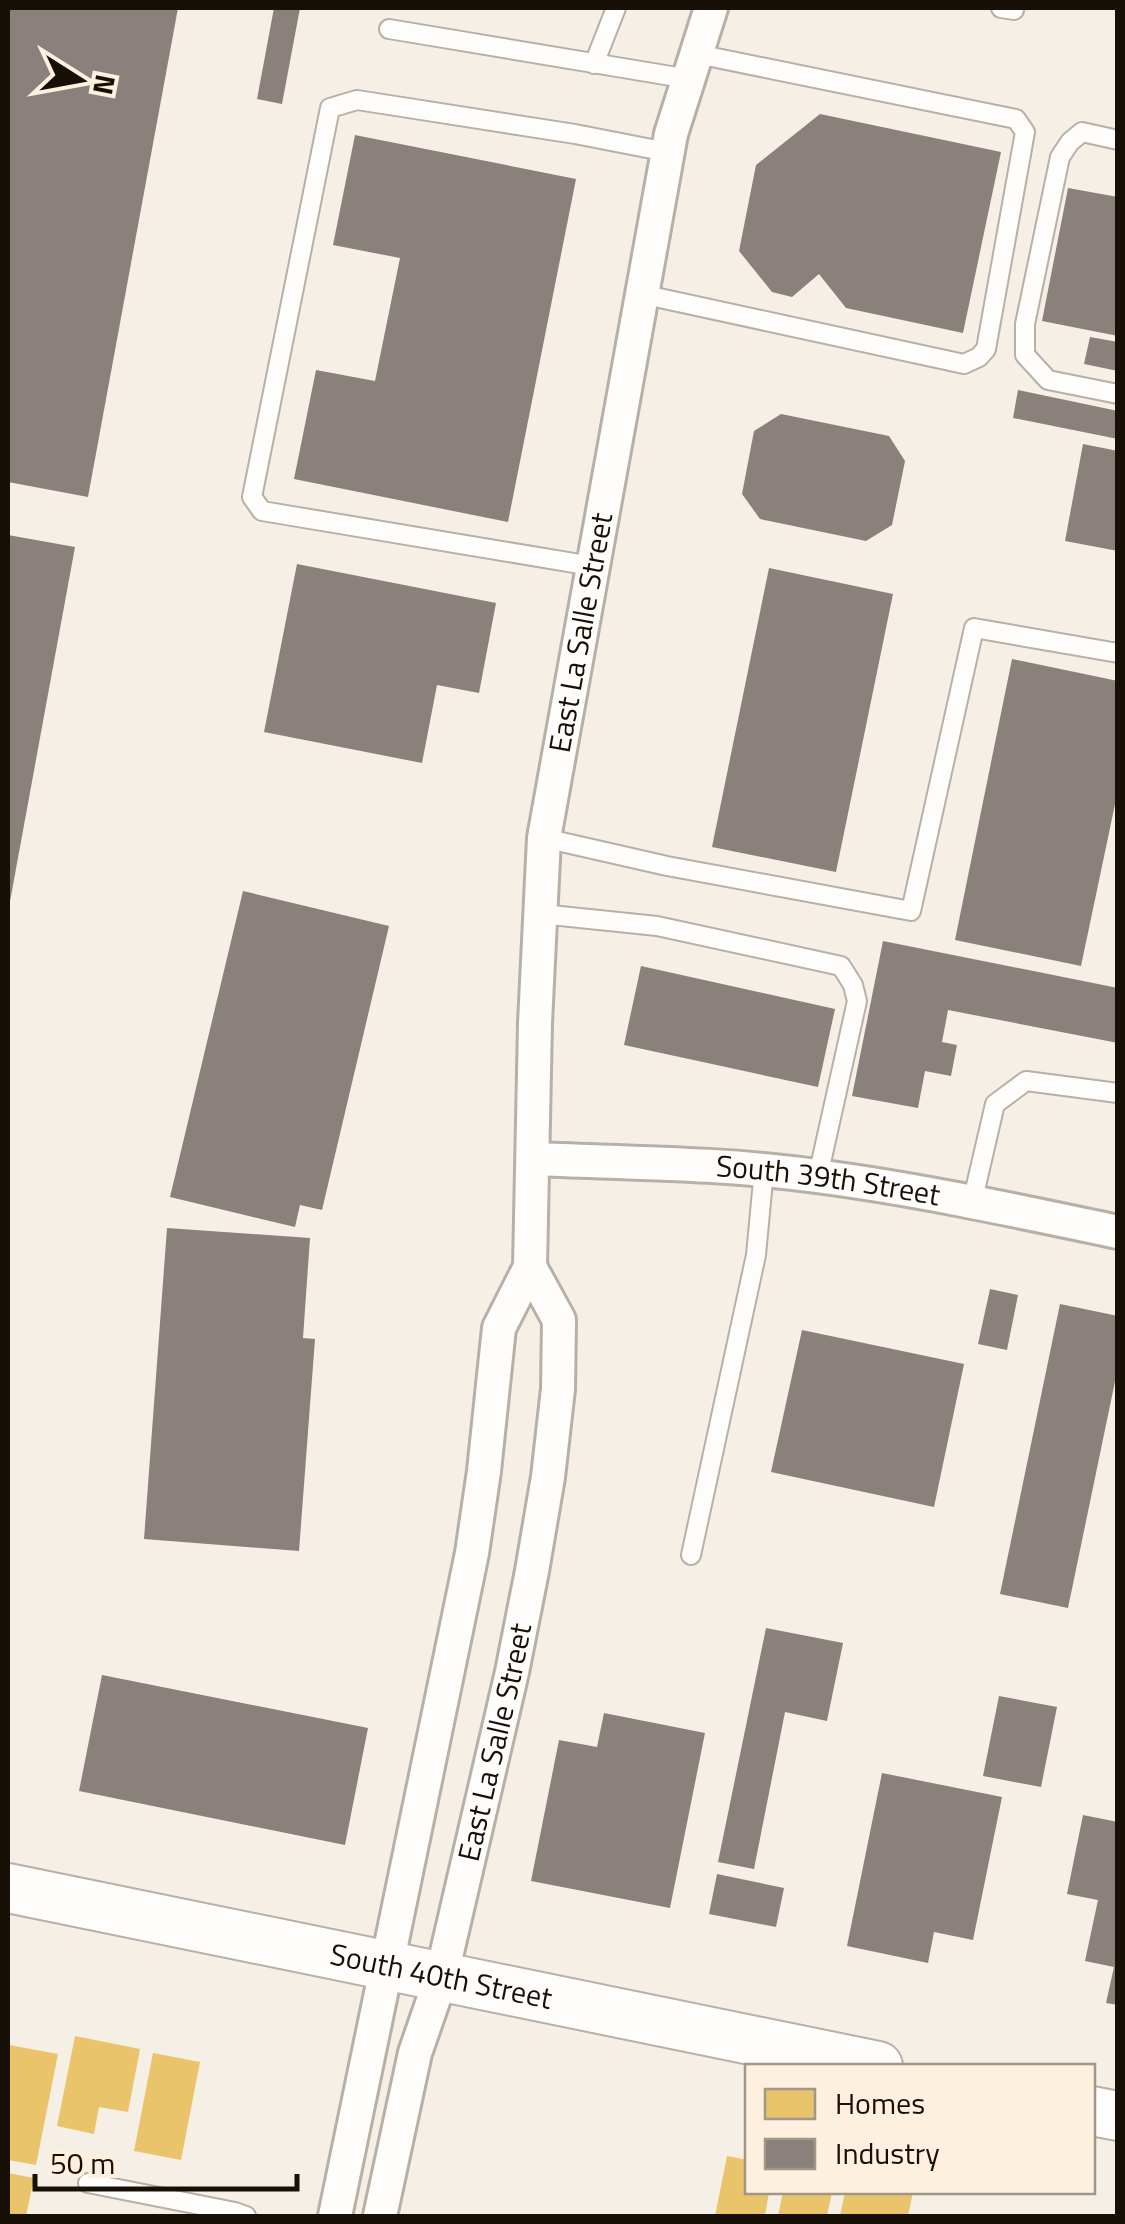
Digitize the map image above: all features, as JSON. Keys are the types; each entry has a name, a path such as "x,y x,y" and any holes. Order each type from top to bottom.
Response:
{"main road":[{"name":"South 40th Street","path":"8,1888 868,2064"}],"street":[{"name":"East La Salle Street","path":"335,2216 472,1553 499,1328 530,1267 544,838 670,134 711,8"},
{"name":"South 39th Street","path":"534,1159 818,1176 1118,1232"},
{"name":"East La Salle Street","path":"380,2216 415,2054 441,1978 512,1672 548,1478 558,1389 560,1320 530,1267"},
{"path":"348,2154 392,2162"}],"lane":[{"path":"594,64 616,8"},
{"path":"1001,8 1014,8"},
{"path":"389,29 594,64 693,66 1016,119 1025,132 986,349 964,364 640,294"},
{"path":"592,566 262,511 252,497 330,108 357,100 667,152"},
{"path":"1118,140 1082,132 1060,157 1025,324 1026,356 1048,380 1118,394"},
{"path":"544,838 667,866 911,911 974,628 1118,653"},
{"path":"541,914 657,926 841,966 856,1001 818,1176"},
{"path":"972,1203 995,1104 1026,1081 1118,1093"},
{"path":"691,1555 756,1255 764,1170"},
{"path":"88,2183 246,2216"}],"building: Homes":[{"path":"75,2036 140,2049 128,2112 99,2107 94,2134 57,2126"},
{"path":"9,2045 58,2054 36,2165 8,2160"},
{"path":"153,2053 200,2062 181,2160 134,2151"},
{"path":"727,2156 745,2159 745,2194 769,2194 765,2216 715,2216"},
{"path":"8,2173 34,2178 26,2216 8,2216"},
{"path":"783,2194 832,2194 827,2216 778,2216"},
{"path":"845,2194 913,2194 908,2216 840,2216"}],"building: Industry":[{"path":"8,8 178,8 88,497 8,482"},
{"path":"274,8 300,8 282,104 257,99"},
{"path":"820,114 1001,152 963,333 846,308 819,274 792,297 772,292 739,251 756,165"},
{"path":"355,135 576,179 508,522 294,479 316,370 375,381 400,258 333,245"},
{"path":"1068,188 1118,197 1118,336 1042,321"},
{"path":"1090,337 1118,342 1118,371 1084,364"},
{"path":"1018,390 1118,411 1118,439 1013,418"},
{"path":"781,414 889,436 905,461 892,525 866,541 760,519 742,494 754,431"},
{"path":"1083,444 1118,451 1118,551 1065,541"},
{"path":"8,535 75,547 9,907 8,907"},
{"path":"297,564 496,603 479,693 437,685 422,763 264,732"},
{"path":"769,568 893,594 836,872 712,847"},
{"path":"1012,659 1118,681 1118,790 1081,966 955,940"},
{"path":"243,891 389,926 322,1210 300,1205 295,1227 170,1197"},
{"path":"883,941 1118,988 1118,1043 948,1010 942,1042 957,1045 951,1076 925,1071 918,1108 852,1096"},
{"path":"641,966 835,1009 818,1087 624,1045"},
{"path":"167,1228 310,1238 303,1338 315,1339 299,1551 144,1539"},
{"path":"990,1289 1018,1295 1007,1350 978,1344"},
{"path":"1060,1304 1118,1316 1118,1367 1068,1608 1000,1594"},
{"path":"802,1330 964,1364 934,1507 771,1472"},
{"path":"766,1628 843,1643 827,1721 785,1712 754,1869 718,1862"},
{"path":"102,1675 368,1728 345,1845 79,1791"},
{"path":"999,1696 1057,1707 1041,1787 983,1776"},
{"path":"604,1713 705,1733 670,1908 531,1881 559,1740 597,1747"},
{"path":"882,1773 1002,1797 973,1940 934,1932 928,1963 847,1946"},
{"path":"1083,1815 1118,1822 1118,2005 1106,2003 1114,1967 1085,1961 1098,1900 1067,1894"},
{"path":"717,1874 784,1888 776,1927 709,1914"}]}
